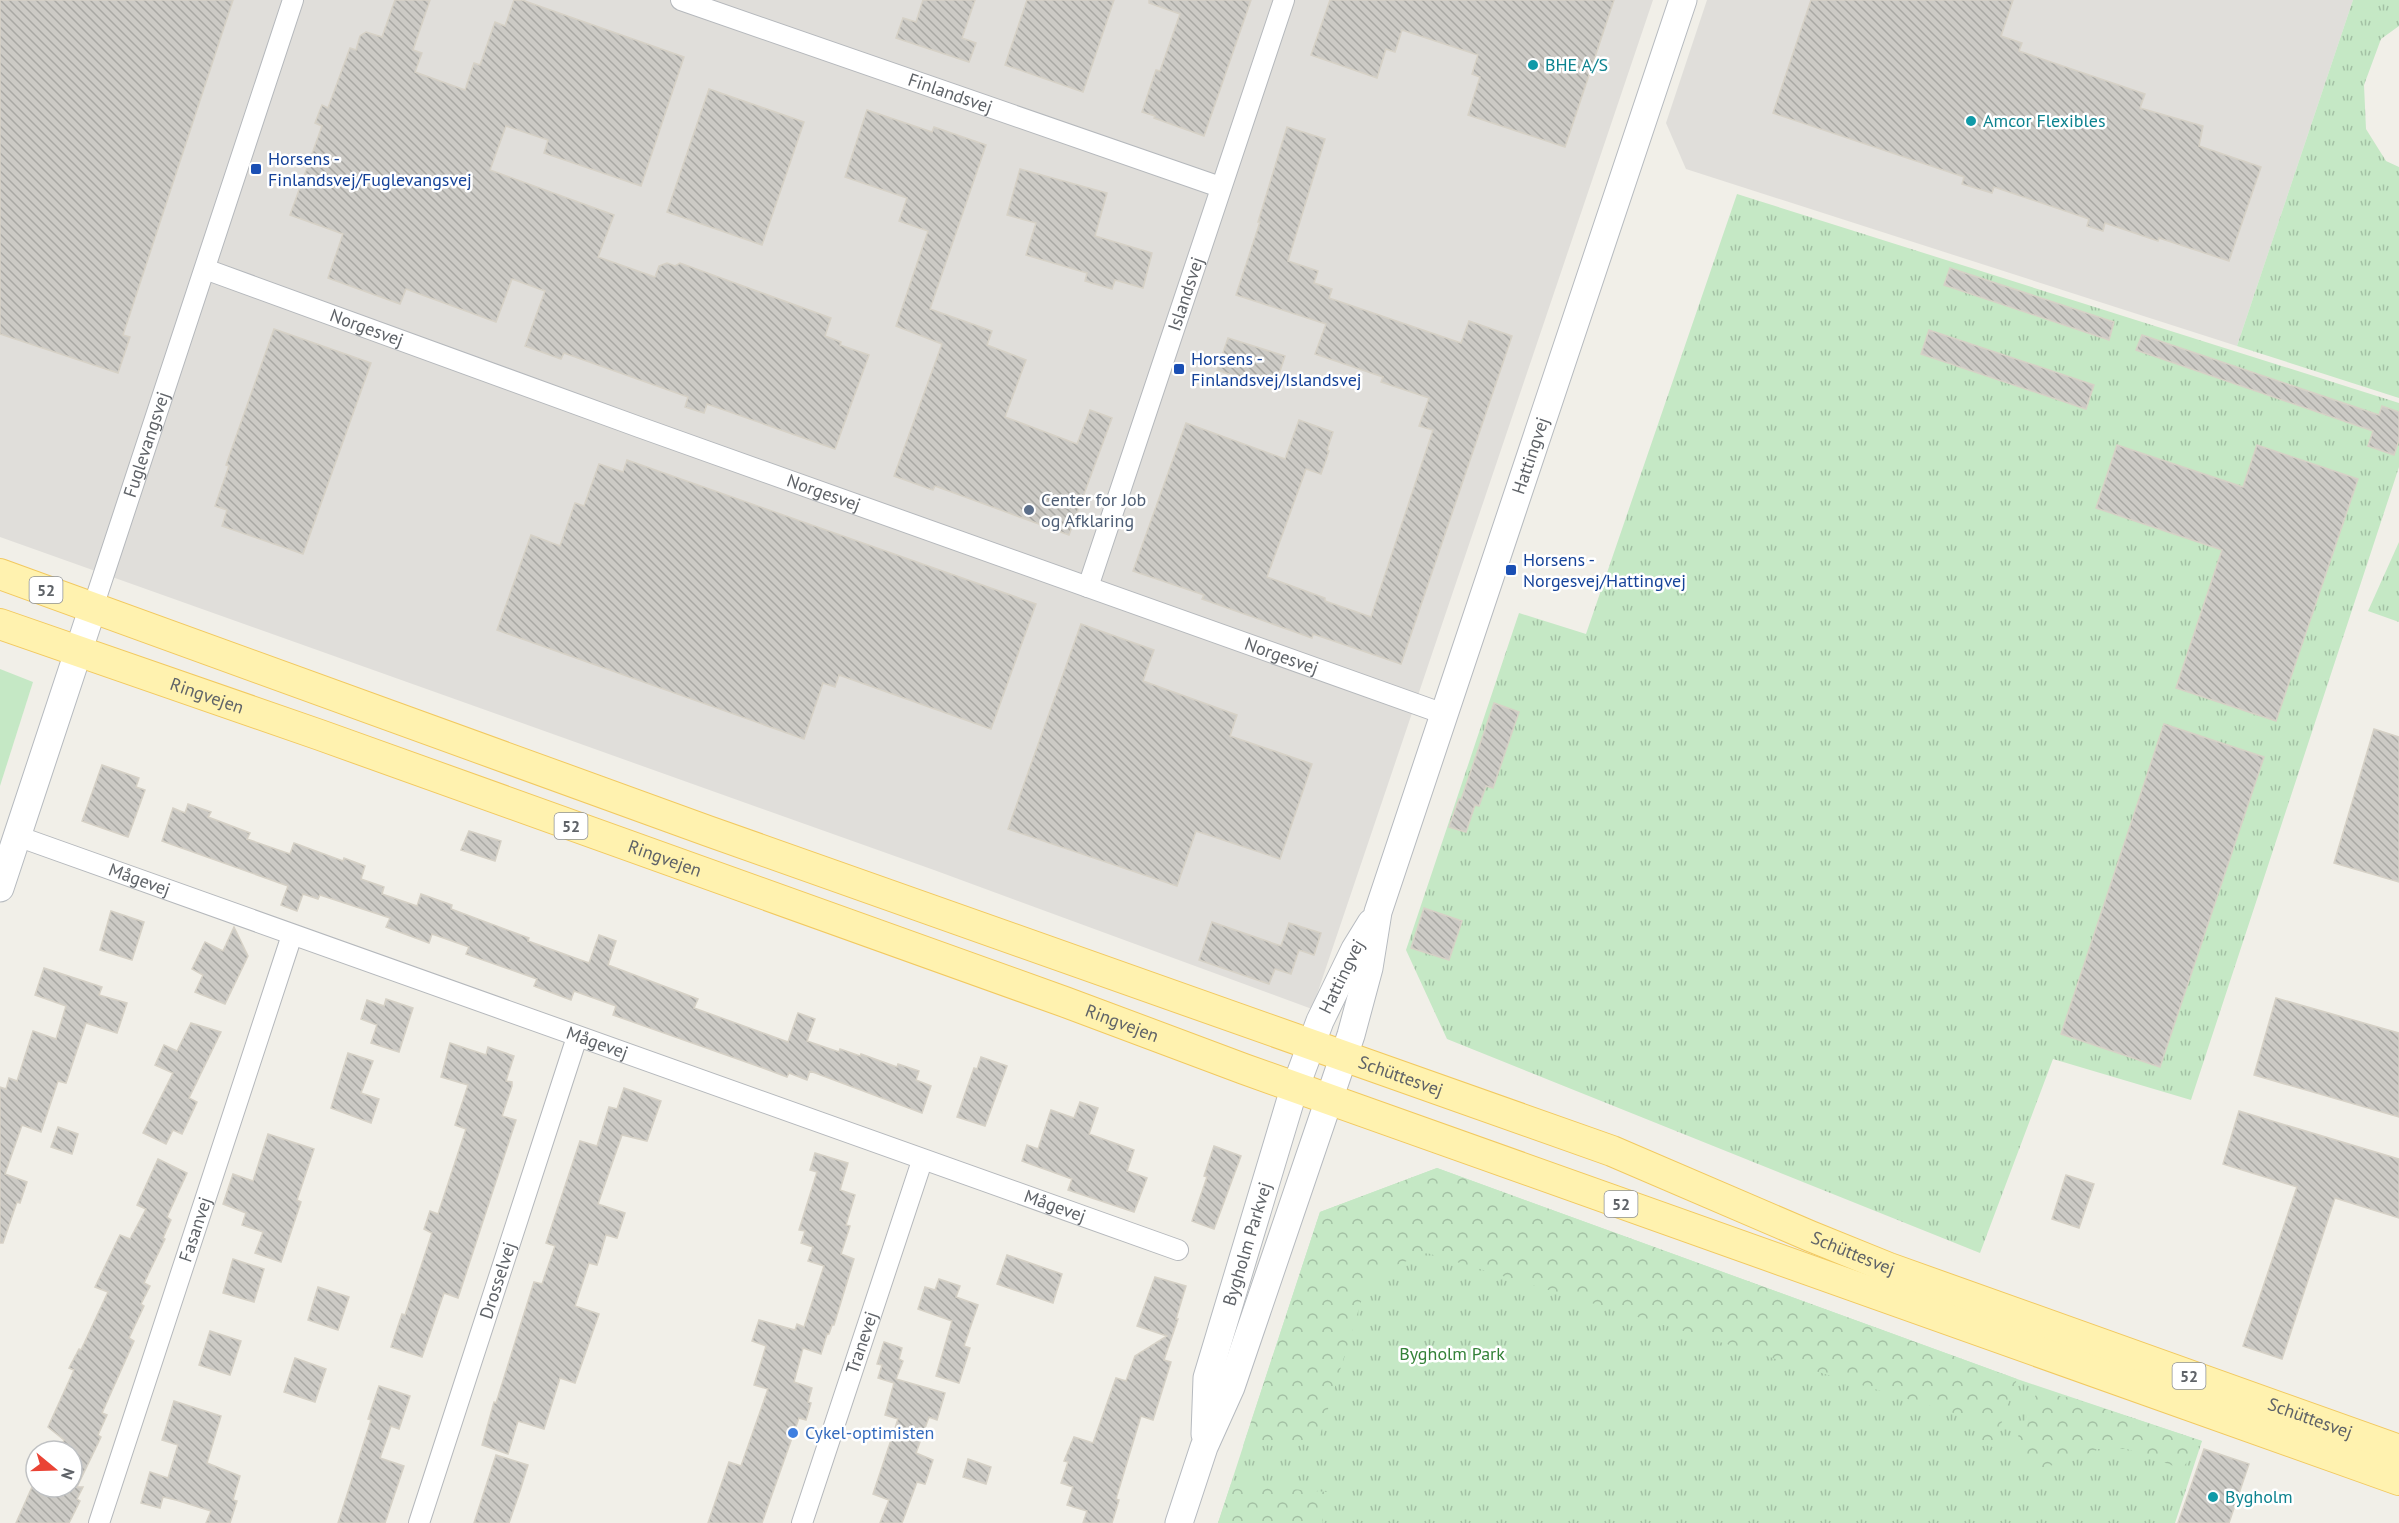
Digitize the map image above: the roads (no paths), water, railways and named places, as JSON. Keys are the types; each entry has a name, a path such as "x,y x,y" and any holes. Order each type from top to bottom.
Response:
{"main road":[{"name":"52","path":"0,574 719,835 1312,1045"},
{"name":"Ringvejen","path":"0,624 320,735 1329,1099"},
{"name":"Schüttesvej","path":"1312,1045 1612,1151 1768,1219 1889,1268 2399,1450"},
{"name":"Schüttesvej","path":"1329,1099 2399,1480"}],"street":[{"name":"Fuglevangsvej","path":"0,888 293,0"},
{"name":"Finlandsvej","path":"681,0 1220,187"},
{"name":"Islandsvej","path":"1088,587 1284,0"},
{"name":"Hattingvej","path":"1344,1056 1370,968 1378,912 1683,0"},
{"name":"Norgesvej","path":"205,269 1444,714"},
{"name":"Mågevej","path":"17,836 922,1161 1178,1250"},
{"name":"Hattingvej","path":"1312,1045 1320,1021 1355,949 1378,912"},
{"name":"Fasanvej","path":"99,1523 292,935"},
{"name":"Drosselvej","path":"419,1523 577,1037"},
{"name":"Bygholm Parkvej","path":"1204,1447 1207,1378 1296,1087 1312,1045"},
{"name":"Bygholm Parkvej","path":"1179,1523 1204,1447 1231,1387 1304,1167 1344,1056"},
{"name":"Tranevej","path":"802,1523 922,1161"}],"place":[{"name":"BHE A/S","path":"1533,65"},
{"name":"Amcor Flexibles","path":"1971,121"},
{"name":"Horsens - Finlandsvej/Fuglevangsvej","path":"256,169"},
{"name":"Horsens - Finlandsvej/Islandsvej","path":"1179,369"},
{"name":"Center for Job og Afklaring","path":"1029,510"},
{"name":"Horsens - Norgesvej/Hattingvej","path":"1511,570"},
{"name":"Cykel-optimisten","path":"793,1433"},
{"name":"Bygholm","path":"2213,1497"}],"park label":[{"name":"Bygholm Park","path":"1452,1354"}]}
